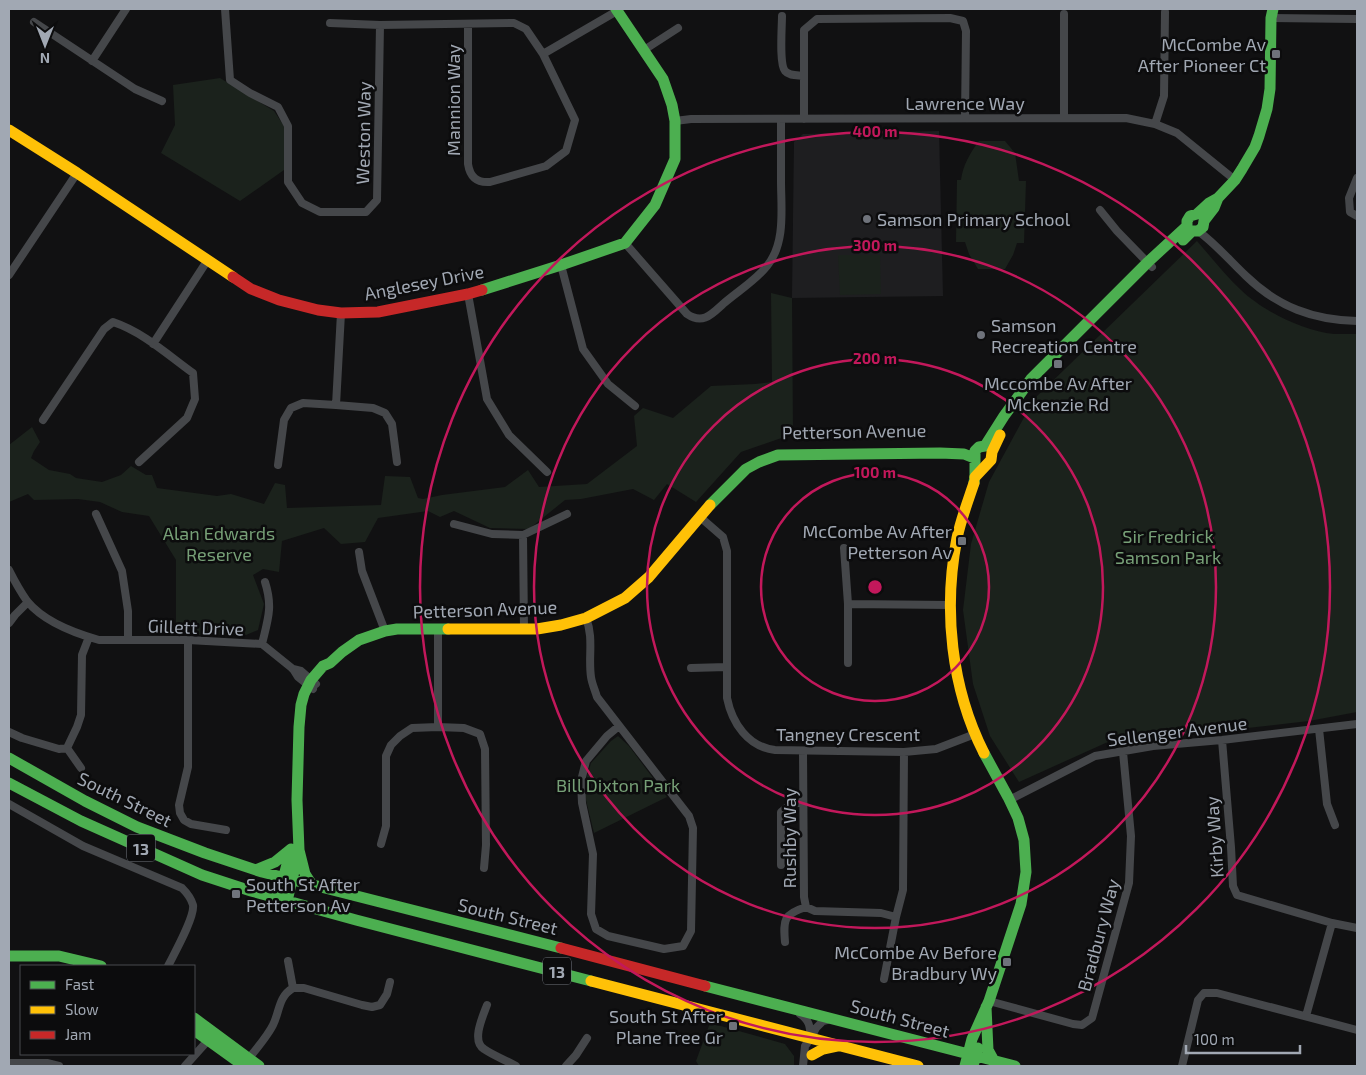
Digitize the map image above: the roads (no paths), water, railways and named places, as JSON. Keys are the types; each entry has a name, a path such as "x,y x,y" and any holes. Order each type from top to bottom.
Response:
{"main road":[{"path":"616,10 663,79 672,105 675,121 675,159 655,205 625,243"},
{"path":"965,1066 972,1059 972,1039 987,1004 1021,904 1027,866 1024,841 1018,819 975,734 956,669 950,604 956,546 963,513 982,455 1004,416 1031,379 1150,265 1197,225 1210,203 1218,198 1235,180 1255,147 1267,109 1270,90 1270,12"},
{"name":"Anglesey Drive","path":"9,130 251,289 279,300 318,310 341,313 378,312 468,294 625,243"},
{"name":"Petterson Avenue","path":"283,900 298,836 297,800 301,712 307,706 312,684 327,670 330,663 359,640 385,630 524,629 561,625 586,618 611,606 642,584 719,495 719,488 736,469 752,457 777,448 982,455"},
{"name":"South Street","path":"9,758 137,827 256,870 834,1019 972,1059 1015,1066"},
{"name":"South Street","path":"9,783 81,822 202,875 283,900 918,1066"},
{"path":"256,870 272,865 295,850 305,874 312,884"},
{"path":"9,956 59,956 97,965"},
{"path":"9,962 56,962 68,965"},
{"path":"987,1004 988,1050 999,1064"},
{"path":"195,1019 211,1037 245,1064 260,1066"},
{"path":"195,1030 211,1037"},
{"path":"812,1061 823,1049 838,1046"}],"street":[{"path":"92,60 126,9"},
{"name":"Weston Way","path":"224,9 230,80 278,108 288,126 288,182 302,203 320,212 366,212 377,200 380,25"},
{"path":"543,54 616,10"},
{"path":"1156,124 1164,96 1165,12"},
{"path":"1270,12 1357,19"},
{"path":"1064,14 1064,118"},
{"path":"782,16 783,67 790,74 804,76"},
{"path":"804,119 804,30 817,19 953,18 963,21 966,31 966,118"},
{"path":"34,22 135,89 162,100"},
{"name":"Mannion Way","path":"330,23 380,25 514,23 526,29 543,54 575,120 566,150 546,166 490,182 478,181 469,171 468,24"},
{"path":"644,50 678,28"},
{"name":"Lawrence Way","path":"675,121 691,119 1126,118 1156,124 1177,133 1235,180"},
{"path":"625,243 688,314 698,319 711,315 767,266 774,255 781,228 781,119"},
{"path":"9,275 76,173"},
{"path":"1357,178 1349,198 1350,212 1357,216"},
{"path":"1100,210 1117,231 1150,265"},
{"path":"1197,225 1246,276 1262,290 1284,304 1303,313 1325,319 1357,320"},
{"path":"152,344 207,261"},
{"path":"561,265 583,349 608,384 635,406"},
{"path":"468,294 487,399 509,435 547,472"},
{"path":"336,405 341,313"},
{"path":"44,420 104,329 113,322 125,326 193,373 195,399 187,418 139,462"},
{"path":"278,465 284,420 291,408 303,403 373,408 385,413 392,424 397,462"},
{"path":"96,514 122,571 128,611 128,640"},
{"path":"454,524 492,534 522,535 567,514"},
{"name":"Tangney Crescent","path":"700,517 724,537 727,550 727,691 729,706 736,724 744,734 768,750 904,752 936,749 975,734"},
{"path":"522,535 524,629"},
{"path":"844,548 848,604 848,664"},
{"path":"359,552 362,571 385,630"},
{"name":"Gillett Drive","path":"9,570 28,602 38,612 58,625 89,637 99,640 188,640 262,644 294,669 298,677 312,684"},
{"path":"262,644 268,615 269,597 265,582"},
{"path":"9,623 15,614 28,602"},
{"path":"848,604 950,604"},
{"path":"586,618 591,639 591,678 598,696 689,816 693,828 691,932 683,946 664,949 608,936 596,929 591,914 594,854 582,803 581,781 586,761 607,736 619,726"},
{"path":"438,629 438,727"},
{"path":"67,748 81,715 82,655 89,637"},
{"path":"188,640 188,767 179,805 180,813 184,820 191,824 226,830"},
{"path":"691,668 726,667"},
{"name":"Sellenger Avenue","path":"1009,800 1095,756 1153,746 1319,730 1357,724"},
{"path":"382,844 386,826 386,756 391,745 412,728 464,728 480,734 485,749 486,845 484,868"},
{"path":"1319,730 1327,804 1335,825"},
{"path":"9,732 59,749 67,748"},
{"name":"Kirby Way","path":"1222,740 1233,886 1237,895 1332,923 1357,928"},
{"path":"67,748 81,768"},
{"name":"Rushby Way","path":"803,751 804,897 806,906 815,911 881,913 896,917"},
{"path":"884,979 903,890 904,752"},
{"name":"Bradbury Way","path":"987,1004 1073,1024 1082,1025 1092,1018 1129,883 1131,836 1123,752"},
{"path":"781,865 781,812 791,804 803,802"},
{"path":"9,804 83,846 182,888 188,894 193,906 191,918 168,965"},
{"path":"785,942 784,931 788,914 806,906"},
{"path":"1306,1016 1332,923"},
{"path":"288,961 293,988"},
{"path":"245,1064 273,1026 286,992 293,988 304,988 372,1007 380,1005 387,994 390,982"},
{"path":"1182,1066 1198,1000 1204,993 1217,993 1357,1030"},
{"path":"487,1004 478,1032 478,1041 482,1048 516,1066"},
{"path":"785,1007 805,1017 810,1027 814,1047 812,1061"},
{"path":"803,1066 806,1046 816,1028 823,1022 834,1019"},
{"path":"195,1055 211,1037"},
{"path":"566,1066 587,1038"},
{"path":"185,1066 195,1055"},
{"path":"9,1063 47,1063 59,1066"}],"place":[{"name":"McCombe Av After Pioneer Ct","path":"1276,54"},
{"name":"Samson Primary School","path":"867,219"},
{"name":"Samson Recreation Centre","path":"981,335"},
{"name":"Mccombe Av After Mckenzie Rd","path":"1058,364"},
{"name":"McCombe Av After Petterson Av","path":"962,541"},
{"name":"South St After Petterson Av","path":"236,894"},
{"name":"McCombe Av Before Bradbury Wy","path":"1007,962"},
{"name":"South St After Plane Tree Gr","path":"733,1026"}],"park label":[{"name":"Alan Edwards Reserve","path":"219,543"},
{"name":"Sir Fredrick Samson Park","path":"1168,546"},
{"name":"Bill Dixton Park","path":"618,785"}]}
